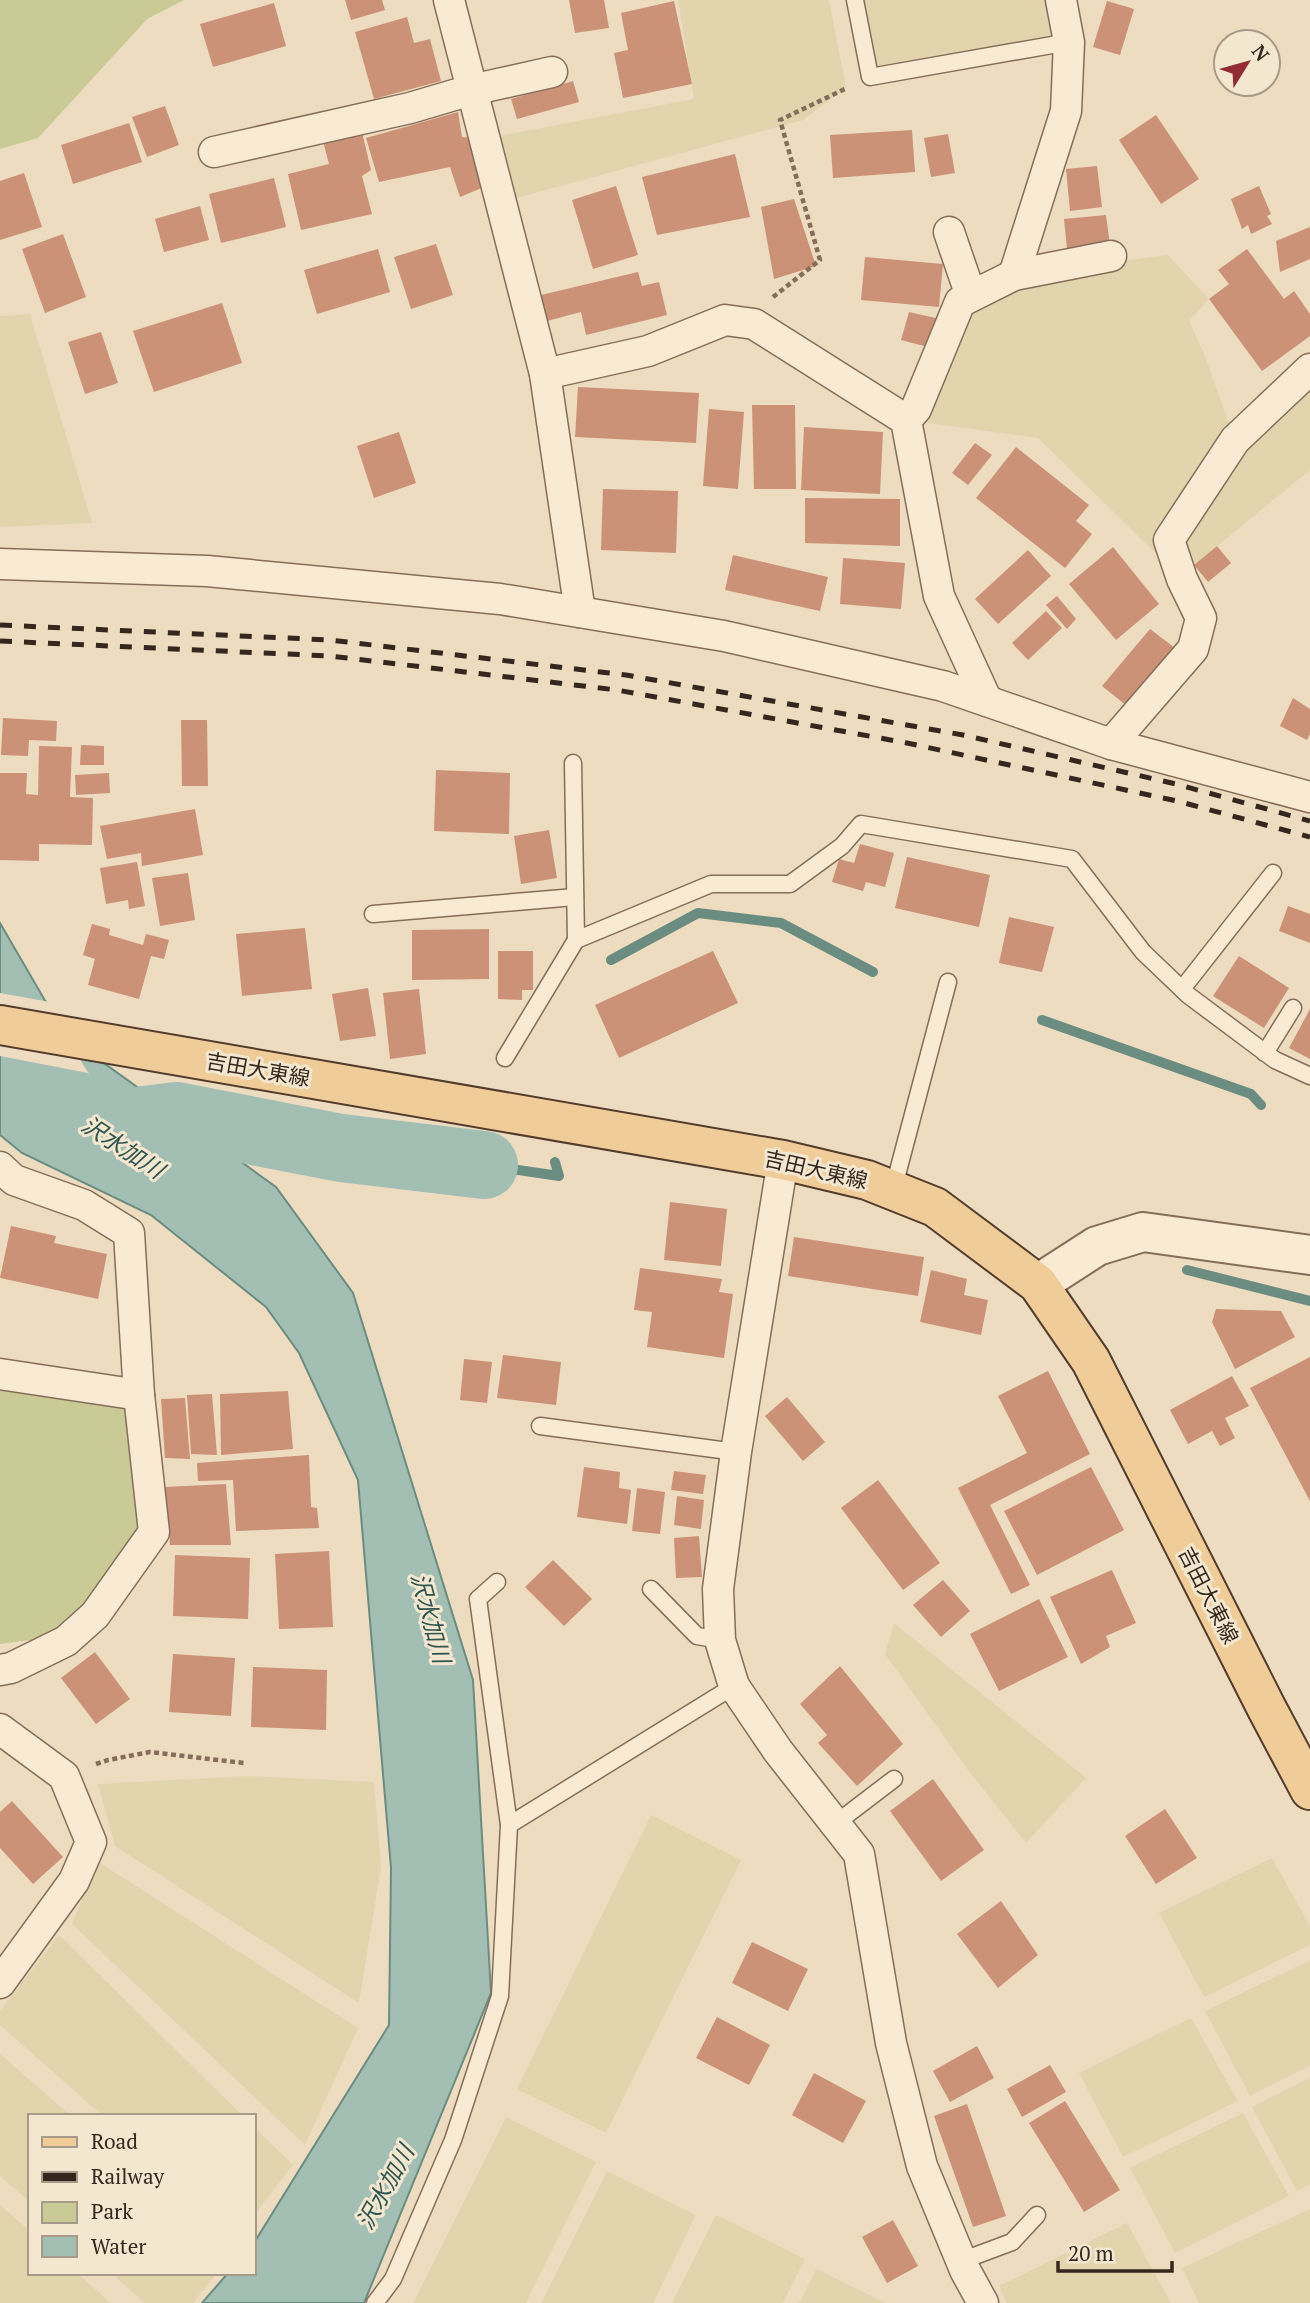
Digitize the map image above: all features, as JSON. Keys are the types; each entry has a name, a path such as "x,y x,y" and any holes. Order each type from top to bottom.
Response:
{"main road":[{"name":"吉田大東線","path":"0,1026 783,1160 867,1180 935,1207 1038,1284 1091,1361 1310,1790"}],"street":[{"path":"449,0 545,374 580,612"},
{"path":"1013,275 1066,111 1069,42 1061,0"},
{"path":"214,152 410,108 471,90 552,72"},
{"path":"949,232 971,296"},
{"path":"906,420 916,409 960,302 1013,275 1111,256"},
{"path":"545,374 648,351 724,320 754,324 906,420 939,596 987,701"},
{"path":"1111,744 1193,649 1201,618 1182,579 1168,540 1235,440 1310,369"},
{"path":"0,564 207,570 500,599 724,636 943,686 1111,744 1310,797"},
{"path":"783,1160 736,1452 718,1589 720,1640 734,1686 778,1751 859,1854 891,2043 922,2166 961,2261 983,2303"},
{"path":"0,1167 14,1180 84,1205 129,1233 139,1395 154,1531 95,1615 66,1641 11,1668 0,1670"},
{"path":"1038,1284 1097,1246 1143,1232 1310,1255"},
{"path":"0,1374 139,1395"},
{"path":"0,1728 64,1776 91,1842 74,1881 0,1983"}],"lane":[{"path":"855,0 870,77 1069,42"},
{"path":"505,1058 576,940 573,763"},
{"path":"576,940 711,884 790,884 842,846 861,824 1072,859 1143,952 1182,989 1275,1060 1310,1076"},
{"path":"1182,989 1273,873"},
{"path":"373,914 575,897"},
{"path":"892,1190 948,982"},
{"path":"1265,1053 1293,1008"},
{"path":"540,1426 736,1452"},
{"path":"375,2303 393,2279 453,2140 500,1996 509,1825 478,1599 498,1582"},
{"path":"651,1589 697,1636 720,1640"},
{"path":"509,1825 734,1686"},
{"path":"835,1824 894,1779"},
{"path":"961,2261 1012,2242 1037,2215"}],"path":[{"path":"754,324 770,300 820,260 780,120 870,77"},
{"path":"64,1776 108,1760 150,1752 244,1763"}],"shaded area":[{"path":"678,0 829,0 846,88 803,120 513,199 493,137 694,99"},
{"path":"846,0 1060,0 1069,42 861,79"},
{"path":"1168,255 1209,299 1189,321 1203,351 1235,440 1180,542 1250,426 1310,369 1310,470 1194,565 1182,579 1038,438 906,420 960,302 1014,275"},
{"path":"30,314 92,523 0,527 0,316"},
{"path":"894,1623 1086,1778 1026,1843 968,1770 885,1654"},
{"path":"248,1776 374,1782 381,1867 359,2003 115,1846 98,1784"},
{"path":"651,1815 741,1860 606,2133 517,2089"},
{"path":"1272,1858 1310,1926 1310,1945 1204,1997 1159,1913"},
{"path":"97,1861 358,2028 305,2145 72,1924"},
{"path":"59,1935 241,2114 101,2114 0,2025 0,2011"},
{"path":"1310,1960 1310,2066 1250,2096 1205,2011"},
{"path":"1191,2018 1238,2101 1123,2157 1079,2073"},
{"path":"0,2054 69,2114 28,2114 28,2200 0,2176"},
{"path":"1310,2078 1310,2184 1297,2191 1252,2107"},
{"path":"1243,2113 1289,2196 1175,2253 1130,2168"},
{"path":"506,2117 596,2162 526,2303 413,2303"},
{"path":"256,2129 293,2165 256,2212"},
{"path":"607,2171 696,2215 653,2303 541,2303"},
{"path":"0,2205 28,2229 28,2275 79,2275 111,2303 0,2303"},
{"path":"1310,2209 1310,2303 1199,2303 1182,2268"},
{"path":"716,2215 805,2259 783,2303 672,2303"},
{"path":"1127,2223 1171,2303 1007,2303 999,2286"},
{"path":"816,2269 886,2303 799,2303"},
{"path":"113,2275 215,2275 193,2303 145,2303"}],"green space":[{"path":"0,0 184,0 147,19 38,138 0,149"},
{"path":"0,1379 129,1401 143,1534 60,1636 0,1644"}],"water":[{"name":"沢水加川","path":"0,923 65,1035 276,1187 353,1293 473,1680 491,1993 364,2303 202,2303 226,2275 256,2275 256,2240 389,2025 391,1868 358,1480 299,1353 266,1307 151,1215 22,1153 0,1135"}],"pier":[{"path":"0,993 50,1002 67,1032 65,1036 91,1077 88,1073 0,1056"}],"building":[{"path":"345,0 382,0 385,10 351,20"},
{"path":"569,0 604,0 609,28 575,33"},
{"path":"674,1 692,84 623,98 614,53 628,50 621,13"},
{"path":"1107,1 1134,9 1120,55 1093,47"},
{"path":"274,3 286,46 213,67 200,24"},
{"path":"407,17 414,43 430,39 441,81 374,99 355,32"},
{"path":"573,81 579,102 517,119 511,99"},
{"path":"165,106 179,145 147,157 132,117"},
{"path":"458,112 462,137 473,138 484,187 460,197 450,167 379,182 366,138"},
{"path":"1156,115 1199,179 1161,204 1119,140"},
{"path":"129,123 142,162 73,184 61,145"},
{"path":"912,130 915,172 833,178 830,135"},
{"path":"362,132 371,170 362,176 372,214 301,230 288,174 329,164 323,141"},
{"path":"948,134 955,173 931,177 924,138"},
{"path":"735,154 750,217 657,235 642,177"},
{"path":"1097,166 1102,207 1070,211 1066,169"},
{"path":"24,173 42,227 0,240 0,181"},
{"path":"274,178 286,227 221,243 209,194"},
{"path":"616,186 638,255 593,269 572,200"},
{"path":"1259,186 1271,214 1267,216 1272,224 1251,234 1248,225 1242,229 1231,199"},
{"path":"794,199 816,266 774,279 761,207"},
{"path":"200,206 209,240 164,252 155,219"},
{"path":"1106,215 1110,245 1067,249 1064,219"},
{"path":"1310,227 1310,259 1280,272 1276,241"},
{"path":"63,234 86,297 45,313 22,249"},
{"path":"436,244 453,295 411,309 394,257"},
{"path":"378,249 390,292 317,314 304,270"},
{"path":"1247,249 1284,299 1294,291 1310,314 1310,336 1262,371 1209,299 1229,284 1218,270"},
{"path":"865,257 943,264 939,307 861,300"},
{"path":"638,272 642,286 659,282 667,315 586,335 581,312 547,321 541,295"},
{"path":"222,303 242,363 154,392 133,331"},
{"path":"909,312 936,318 928,347 901,340"},
{"path":"101,332 118,383 85,394 68,342"},
{"path":"578,387 699,393 696,443 575,437"},
{"path":"752,405 795,405 796,489 754,489"},
{"path":"709,409 744,412 738,489 703,486"},
{"path":"804,427 883,432 880,494 801,490"},
{"path":"399,432 416,483 374,498 357,446"},
{"path":"975,443 992,455 968,485 952,473"},
{"path":"1016,447 1089,505 1076,521 1092,534 1065,568 976,498"},
{"path":"603,489 678,491 676,553 601,550"},
{"path":"805,498 900,499 900,546 805,543"},
{"path":"1217,546 1231,563 1208,582 1194,565"},
{"path":"1113,547 1159,604 1116,640 1069,584"},
{"path":"1028,550 1051,576 998,624 975,599"},
{"path":"733,555 828,577 820,611 725,590"},
{"path":"843,558 905,563 901,609 840,604"},
{"path":"1057,596 1076,619 1067,629 1046,605"},
{"path":"1046,611 1062,628 1028,660 1012,643"},
{"path":"1150,629 1175,648 1127,706 1102,686"},
{"path":"1293,698 1310,709 1310,734 1307,740 1280,726"},
{"path":"3,718 57,721 56,741 29,740 28,756 1,755"},
{"path":"181,720 207,720 208,786 182,786"},
{"path":"81,745 104,746 104,765 80,765"},
{"path":"39,746 72,747 70,797 93,798 92,845 39,844 39,861 0,860 0,773 27,773 26,794 38,795"},
{"path":"436,770 510,773 509,834 434,831"},
{"path":"109,773 110,793 76,795 75,775"},
{"path":"195,809 203,855 142,866 141,853 107,859 100,826"},
{"path":"549,830 557,878 521,884 514,836"},
{"path":"860,844 894,853 885,887 866,882 863,891 832,882 839,859 854,863"},
{"path":"907,857 990,875 979,927 895,908"},
{"path":"137,862 145,906 129,909 128,900 106,904 100,868"},
{"path":"188,873 195,920 160,926 152,878"},
{"path":"1288,906 1310,914 1310,943 1279,931"},
{"path":"1009,917 1054,927 1042,972 999,963"},
{"path":"92,924 110,929 109,935 143,945 146,934 169,940 164,959 151,956 139,999 88,985 95,959 83,955"},
{"path":"305,928 312,989 242,996 236,934"},
{"path":"489,929 489,979 412,980 412,930"},
{"path":"498,951 533,951 533,990 522,990 522,1000 498,999"},
{"path":"713,951 738,1003 619,1058 595,1005"},
{"path":"1239,956 1289,988 1264,1028 1213,996"},
{"path":"368,988 376,1036 340,1041 332,994"},
{"path":"419,989 426,1054 390,1059 383,993"},
{"path":"1310,1009 1310,1059 1289,1048"},
{"path":"670,1202 727,1209 721,1266 664,1260"},
{"path":"11,1226 56,1236 54,1243 107,1254 98,1299 0,1278"},
{"path":"794,1237 924,1257 918,1296 788,1276"},
{"path":"640,1268 722,1279 719,1292 733,1294 724,1358 647,1347 652,1312 634,1310"},
{"path":"931,1270 967,1279 964,1295 988,1300 981,1335 920,1322"},
{"path":"1216,1309 1281,1311 1295,1337 1235,1369 1212,1322"},
{"path":"503,1355 561,1362 556,1405 497,1398"},
{"path":"1310,1357 1310,1501 1250,1388"},
{"path":"464,1359 492,1362 487,1403 460,1400"},
{"path":"1048,1371 1090,1454 990,1505 1030,1585 1011,1594 958,1488 1027,1453 998,1396"},
{"path":"1232,1376 1249,1406 1225,1418 1235,1438 1220,1446 1212,1431 1188,1444 1170,1410"},
{"path":"288,1391 293,1449 221,1455 220,1394"},
{"path":"212,1394 217,1455 191,1454 187,1395"},
{"path":"787,1397 825,1442 803,1461 765,1416"},
{"path":"185,1398 190,1459 165,1458 161,1399"},
{"path":"309,1455 311,1507 317,1508 319,1528 236,1531 233,1480 198,1481 197,1463"},
{"path":"584,1467 620,1472 619,1488 631,1490 627,1524 577,1517"},
{"path":"1091,1467 1124,1530 1037,1575 1004,1511"},
{"path":"674,1471 706,1475 703,1494 671,1490"},
{"path":"878,1480 940,1563 903,1590 841,1508"},
{"path":"226,1484 231,1545 170,1545 165,1487"},
{"path":"637,1488 665,1492 660,1534 632,1531"},
{"path":"677,1496 704,1500 701,1529 674,1525"},
{"path":"699,1536 702,1577 676,1578 674,1538"},
{"path":"329,1551 333,1627 279,1629 275,1554"},
{"path":"175,1555 250,1558 248,1619 173,1616"},
{"path":"553,1560 592,1599 564,1626 525,1587"},
{"path":"1112,1570 1136,1623 1106,1636 1110,1647 1081,1664 1050,1597"},
{"path":"943,1580 970,1611 941,1637 913,1605"},
{"path":"1039,1599 1068,1657 999,1691 970,1634"},
{"path":"95,1652 130,1699 96,1724 61,1678"},
{"path":"173,1654 235,1658 231,1716 169,1712"},
{"path":"840,1666 903,1744 857,1786 818,1743 827,1735 800,1704"},
{"path":"253,1667 327,1670 326,1730 251,1727"},
{"path":"933,1779 984,1850 941,1881 890,1811"},
{"path":"12,1801 63,1857 33,1884 0,1848 0,1812"},
{"path":"1165,1809 1197,1858 1156,1884 1125,1836"},
{"path":"1001,1901 1038,1955 998,1988 957,1934"},
{"path":"752,1942 808,1969 788,2011 732,1983"},
{"path":"717,2017 770,2045 749,2085 696,2058"},
{"path":"977,2046 994,2078 950,2102 933,2071"},
{"path":"1050,2065 1066,2092 1022,2117 1007,2089"},
{"path":"814,2073 866,2101 843,2143 792,2115"},
{"path":"1065,2101 1120,2190 1084,2212 1029,2123"},
{"path":"967,2104 1006,2216 973,2227 934,2116"},
{"path":"893,2220 918,2266 887,2283 862,2237"}],"waterway":[{"path":"611,960 698,913 781,923 873,972"},
{"path":"1042,1020 1251,1094 1261,1105"},
{"name":"沢水加川","path":"98,1128 177,1116 341,1148 484,1165"},
{"path":"484,1165 559,1176 555,1162"},
{"path":"1187,1270 1310,1301"}],"railway":[{"path":"0,625 330,640 626,675 963,735 1176,784 1310,821"},
{"path":"0,641 330,656 617,690 907,743 1177,801 1310,837"}]}
